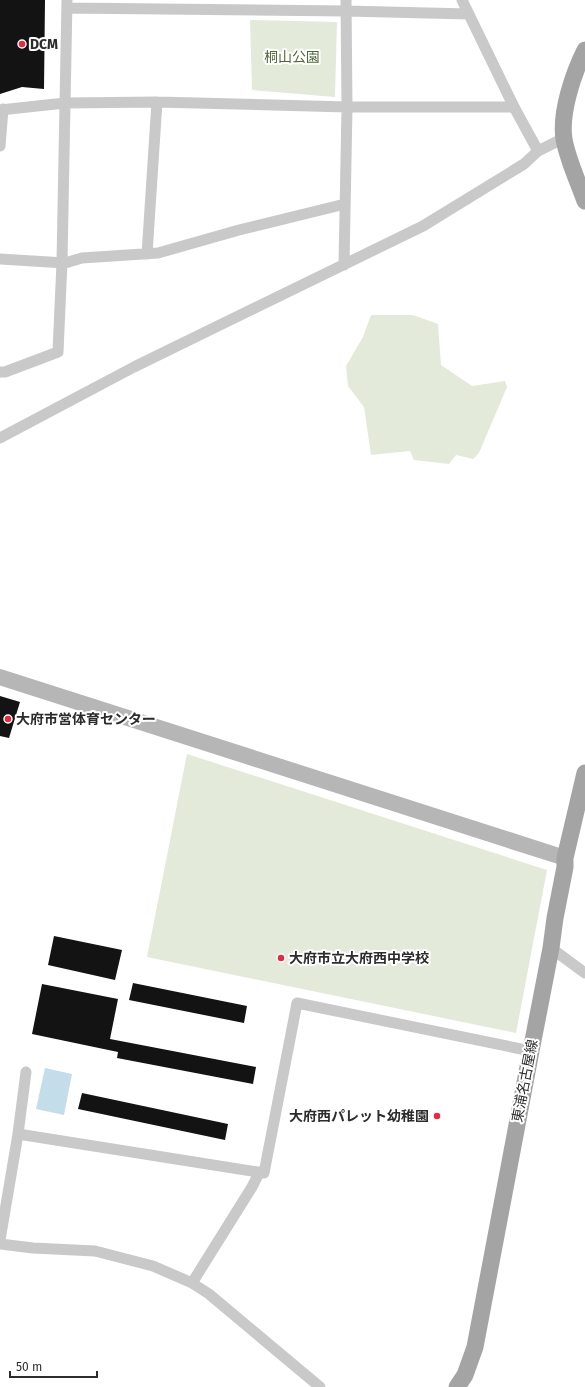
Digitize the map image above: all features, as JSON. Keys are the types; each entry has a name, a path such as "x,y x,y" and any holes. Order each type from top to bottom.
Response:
{"main road":[{"path":"585,50 579,61 564,120 564,138 569,160 585,201"},
{"name":"東浦名古屋線","path":"457,1387 465,1375 475,1347 552,948 555,918 565,867 565,858 585,773"}],"street":[{"path":"462,0 514,107 538,151"},
{"path":"0,372 5,372 58,352 62,262 67,4 346,6 469,14"},
{"path":"344,265 347,107 346,6"},
{"path":"0,146 2,109 66,103 157,102 347,107 514,107"},
{"path":"147,254 157,102"},
{"path":"0,438 134,367 423,226 524,164 538,151 564,138"},
{"path":"0,259 62,262 82,258 158,253 239,230 345,204"},
{"path":"0,677 565,858"},
{"path":"552,948 585,973"},
{"path":"18,1134 264,1173 297,1003 531,1051"},
{"path":"0,1240 18,1134 26,1072"},
{"path":"192,1283 252,1187 259,1173"},
{"path":"0,1244 33,1248 95,1251 153,1266 192,1283 209,1294 320,1387"}],"green space":[{"name":"桐山公園","path":"250,20 337,22 335,97 252,90"},
{"path":"371,315 413,315 438,324 441,365 472,386 505,381 507,387 479,453 473,459 456,455 449,464 414,460 410,451 371,455 364,407 348,386 346,366 363,337"},
{"path":"187,754 547,870 516,1033 147,957"}],"water":[{"path":"45,1068 72,1074 64,1115 36,1109"}],"building":[{"name":"DCM","path":"0,0 45,0 44,89 22,87 0,94"},
{"name":"大府市営体育センター","path":"0,696 20,702 9,738 0,736"},
{"path":"54,936 122,950 115,980 48,965"},
{"path":"133,983 247,1006 244,1023 129,1000"},
{"path":"42,984 118,999 110,1039 256,1067 253,1084 117,1058 118,1052 32,1034"},
{"path":"82,1093 228,1124 225,1140 78,1109"}],"place":[{"name":"DCM","path":"22,44"},
{"name":"大府市営体育センター","path":"8,719"},
{"name":"大府市立大府西中学校","path":"281,958"},
{"name":"大府西パレット幼稚園","path":"437,1116"}]}
